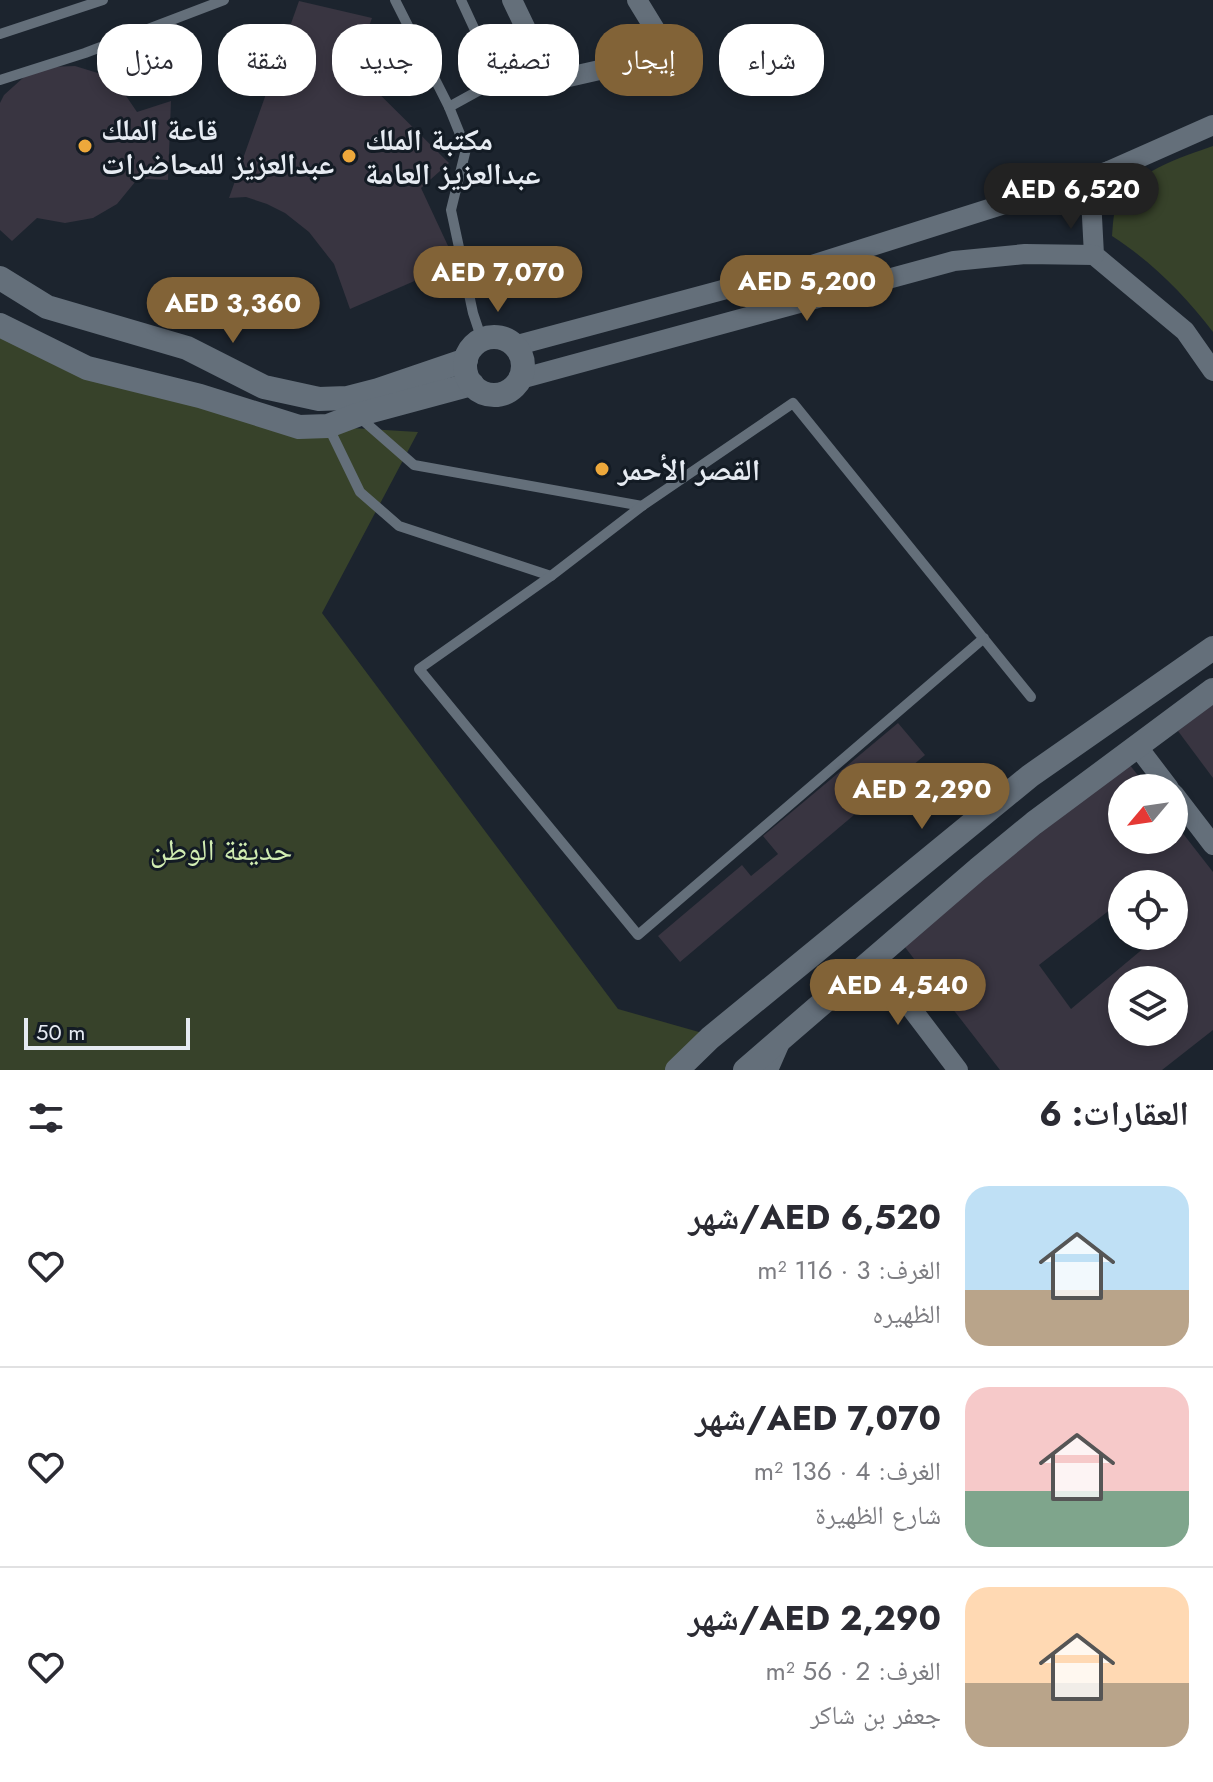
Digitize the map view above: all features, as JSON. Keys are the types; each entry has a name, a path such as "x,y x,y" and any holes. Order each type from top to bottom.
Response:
{"street":[{"path":"512,0 551,81 670,54 637,0"},
{"path":"514,346 793,271 1109,171 1213,125"},
{"path":"1094,255 1091,198 1109,171"},
{"path":"520,379 522,359 514,346 496,337 482,340 472,348 466,360 466,373 472,384 483,393 501,394 509,391 520,379 954,261 1025,254 1094,255 1185,331 1213,371"},
{"path":"0,278 47,307 187,348 264,387 319,399 347,398 378,390 466,360"},
{"path":"0,325 87,368 200,396 299,427 328,426 357,415 472,384"},
{"path":"677,1070 710,1038 1018,784 1213,648"},
{"path":"745,1070 1023,832 1213,690"},
{"path":"1137,746 1158,774"},
{"path":"1188,812 1213,845"},
{"path":"873,958 958,1070"},
{"path":"768,1070 783,1035"}],"lane":[{"path":"0,34 103,0"},
{"path":"0,80 85,53 224,0"},
{"path":"395,0 449,107 466,149 451,210 473,313 482,340"},
{"path":"449,107 498,80 461,0"},
{"path":"984,638 638,935 419,669 551,576 642,506 793,403 984,638 1031,697"},
{"path":"357,415 414,465 642,506"},
{"path":"328,426 360,492 399,526 551,576"}],"green space":[{"path":"1213,146 1213,332 1167,280 1112,236 1117,204 1133,184 1159,168"},
{"name":"حديقة الوطن","path":"0,322 90,366 302,425 418,432 322,613 618,1009 713,1036 678,1070 0,1070"}],"building":[{"path":"299,1 372,18 370,24 332,24 332,96 381,96 449,163 421,188 456,263 350,309 334,264 309,232 285,213 267,204 246,197 229,198 265,96 316,96 316,24 291,24"},
{"name":"قاعة الملك عبدالعزيز للمحاضرات","path":"75,66 97,73 97,96 126,96 137,112 171,101 168,180 135,182 117,204 93,218 65,223 37,218 12,241 0,230 0,103 4,95 24,77 48,67"},
{"path":"1213,704 1213,778 1178,731"},
{"path":"898,723 925,755 680,962 658,936 742,865 751,876 778,854 763,836"},
{"path":"1129,764 1137,774 1116,774"},
{"path":"1108,780 1108,854 1188,854 1188,840 1213,872 1213,1030 1162,1070 1000,1070 901,942","holes":["1108,870 1188,870 1188,950 1141,950 1122,966 1188,966 1188,1046 1108,1046 1108,978 1071,1009 1039,965 1108,911"]}],"place":[{"name":"قاعة الملك عبدالعزيز للمحاضرات","path":"85,146"},
{"name":"مكتبة الملك عبدالعزيز العامة","path":"349,156"},
{"name":"القصر الأحمر","path":"602,469"}]}
